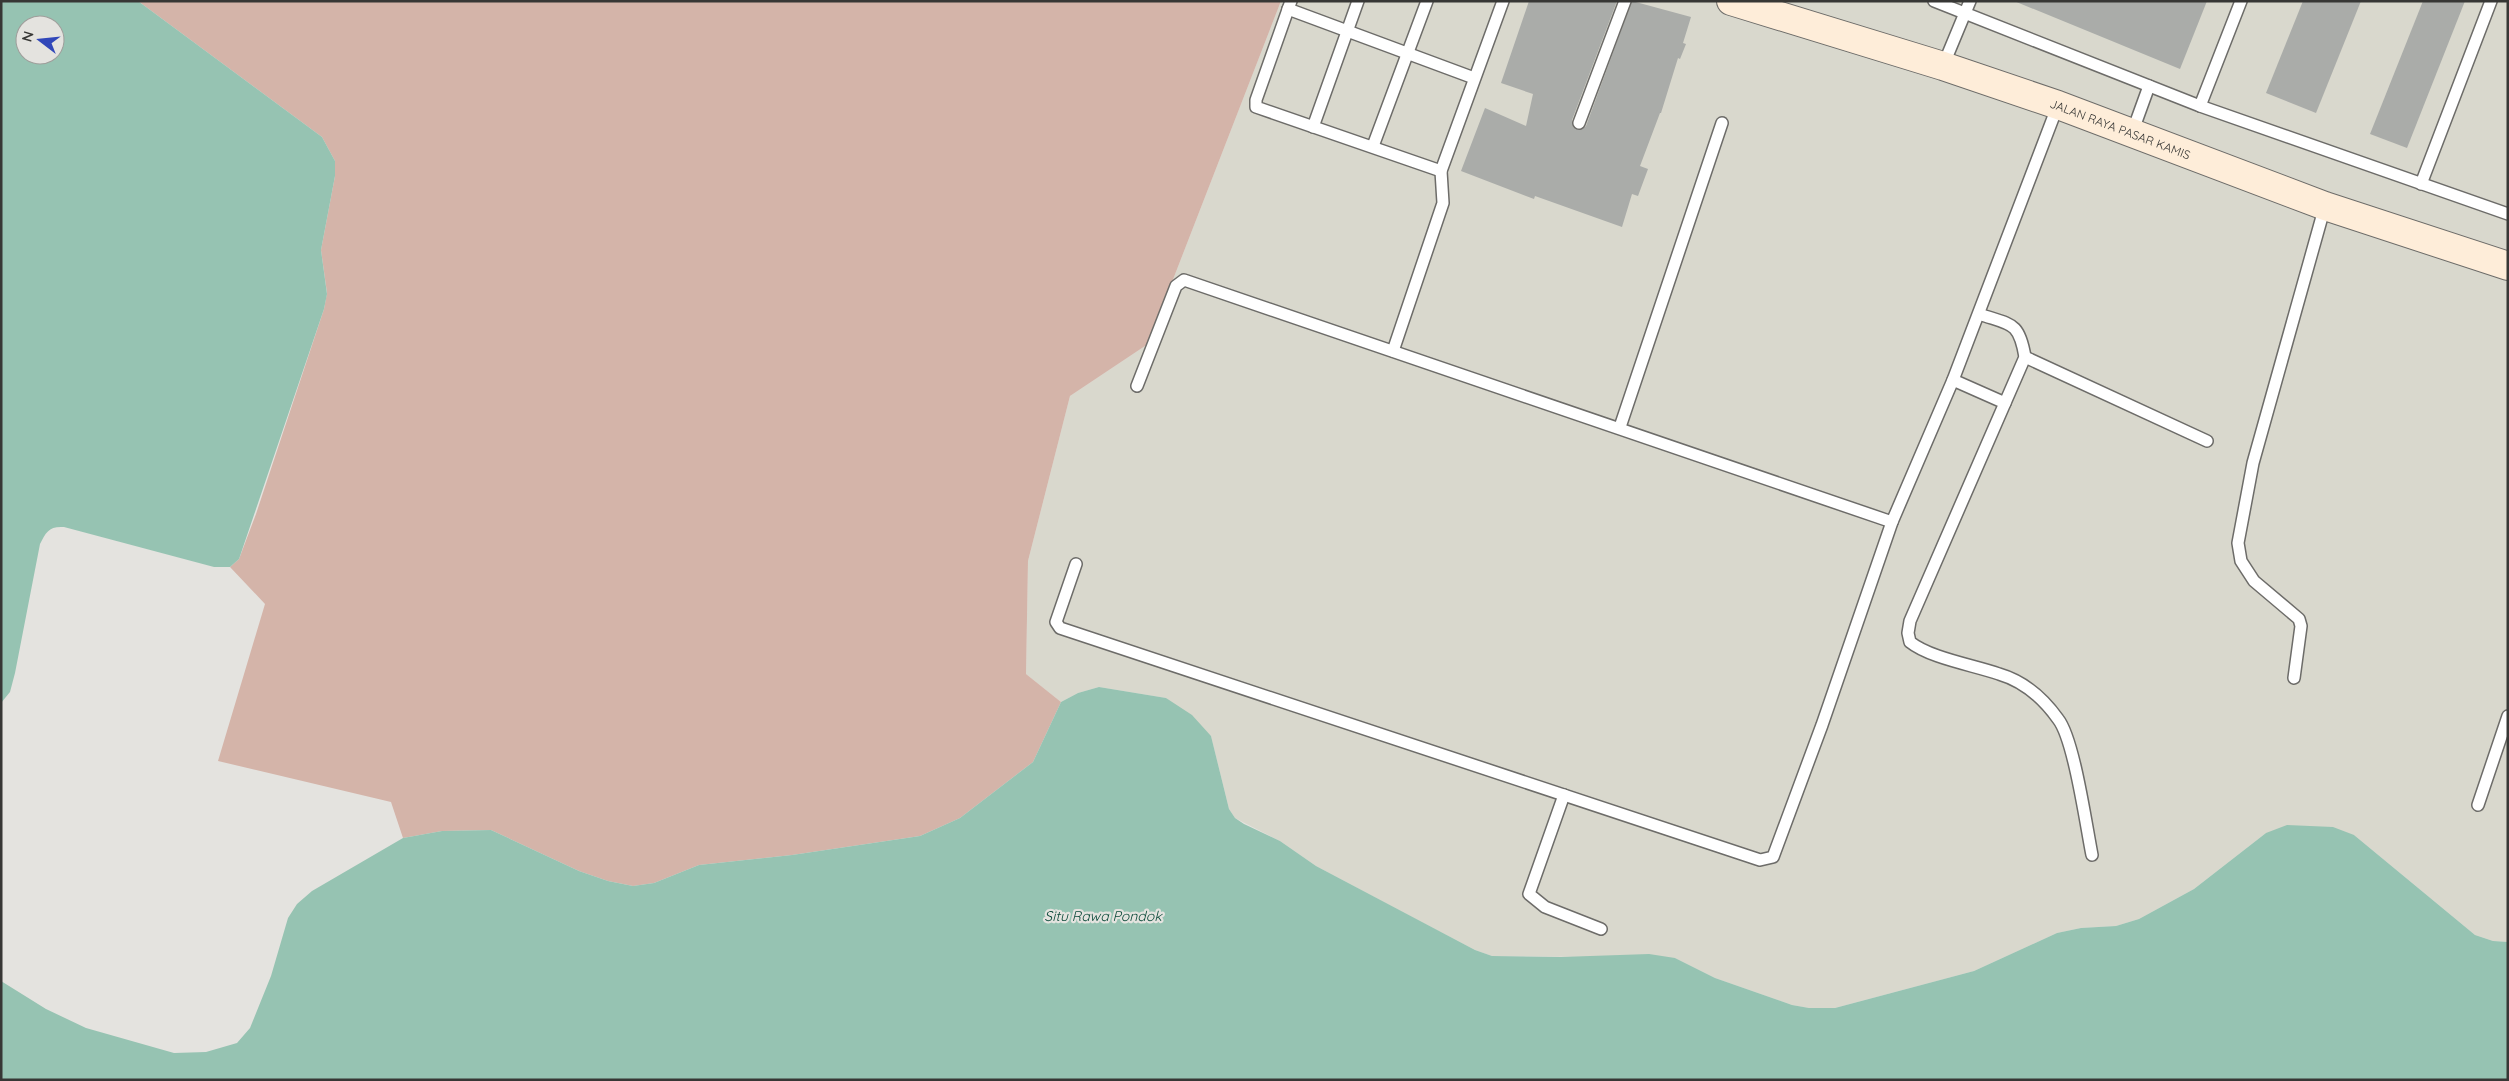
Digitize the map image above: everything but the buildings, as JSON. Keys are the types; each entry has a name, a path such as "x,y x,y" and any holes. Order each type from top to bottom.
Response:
{"main road":[{"name":"JALAN RAYA PASAR KAMIS","path":"1731,1 1943,66 2058,105 2325,206 2508,266"}],"lane":[{"path":"1313,127 1358,1"},
{"path":"1373,146 1427,1"},
{"path":"1393,351 1443,203 1441,171 1503,1"},
{"path":"1579,123 1625,1"},
{"path":"1934,1 2200,106 2508,214"},
{"path":"1943,66 1970,1"},
{"path":"2200,106 2241,1"},
{"path":"2420,184 2491,1"},
{"path":"1441,171 1373,146 1260,109 1255,104 1290,5 1348,30 1474,78"},
{"path":"2132,133 2149,86"},
{"path":"1076,564 1056,622 1060,628 1760,860 1772,857 1822,725 1892,522 1953,380 2058,105"},
{"path":"1620,427 1722,122"},
{"path":"2294,678 2301,626 2298,619 2254,581 2241,561 2238,543 2253,463 2325,206"},
{"path":"1137,386 1176,286 1184,280 1620,427 1892,522"},
{"path":"1979,314 2012,325 2022,337 2025,357 1910,621 1908,633 1910,642 1930,652 2010,677 2027,686 2059,719 2067,738 2092,855"},
{"path":"2025,357 2207,441"},
{"path":"1953,380 2005,403"},
{"path":"2478,805 2508,716"},
{"path":"1564,795 1529,894 1545,907 1601,929"}],"shaded area":[{"path":"138,1 1281,1 1148,344 1070,396 1028,561 1026,674 1061,702 1033,762 960,818 920,836 792,855 699,865 654,883 633,886 608,881 579,871 491,830 442,831 403,838 391,802 218,761 265,604 230,567 239,559 256,514 324,309 327,293 321,250 335,176 335,161 322,137"},
{"path":"1281,1 2508,1 2508,942 2493,941 2475,935 2354,835 2266,833 2194,889 2139,919 2116,926 2081,928 2057,933 1974,971 1835,1008 1809,1008 1792,1005 1715,978 1675,958 1492,956 1475,950 1316,866 1280,841 1235,818 1229,809 1211,736 1166,698 1099,687 1078,693 1061,702 1026,674 1028,561 1070,396 1148,344"}],"water":[{"path":"1,1 138,1 322,137 335,161 335,176 321,250 327,294 324,309 239,559 230,567 214,567 64,527 51,529 46,533 40,544 10,692 1,703"},
{"name":"Situ Rawa Pondok","path":"1099,687 1166,698 1192,715 1211,736 1229,809 1235,818 1280,841 1316,866 1475,950 1492,956 1561,957 1649,954 1675,958 1715,978 1792,1005 1809,1008 1835,1008 1974,971 2057,933 2081,928 2116,926 2139,919 2194,889 2266,833 2287,825 2333,827 2354,835 2475,935 2493,941 2508,942 2508,1080 1,1080 1,981 46,1009 86,1028 174,1053 206,1052 237,1043 250,1028 271,976 288,918 297,904 312,891 403,838 442,831 491,830 579,871 608,881 633,886 654,883 699,865 792,855 920,836 960,818 1033,762 1061,702 1078,693"}]}
